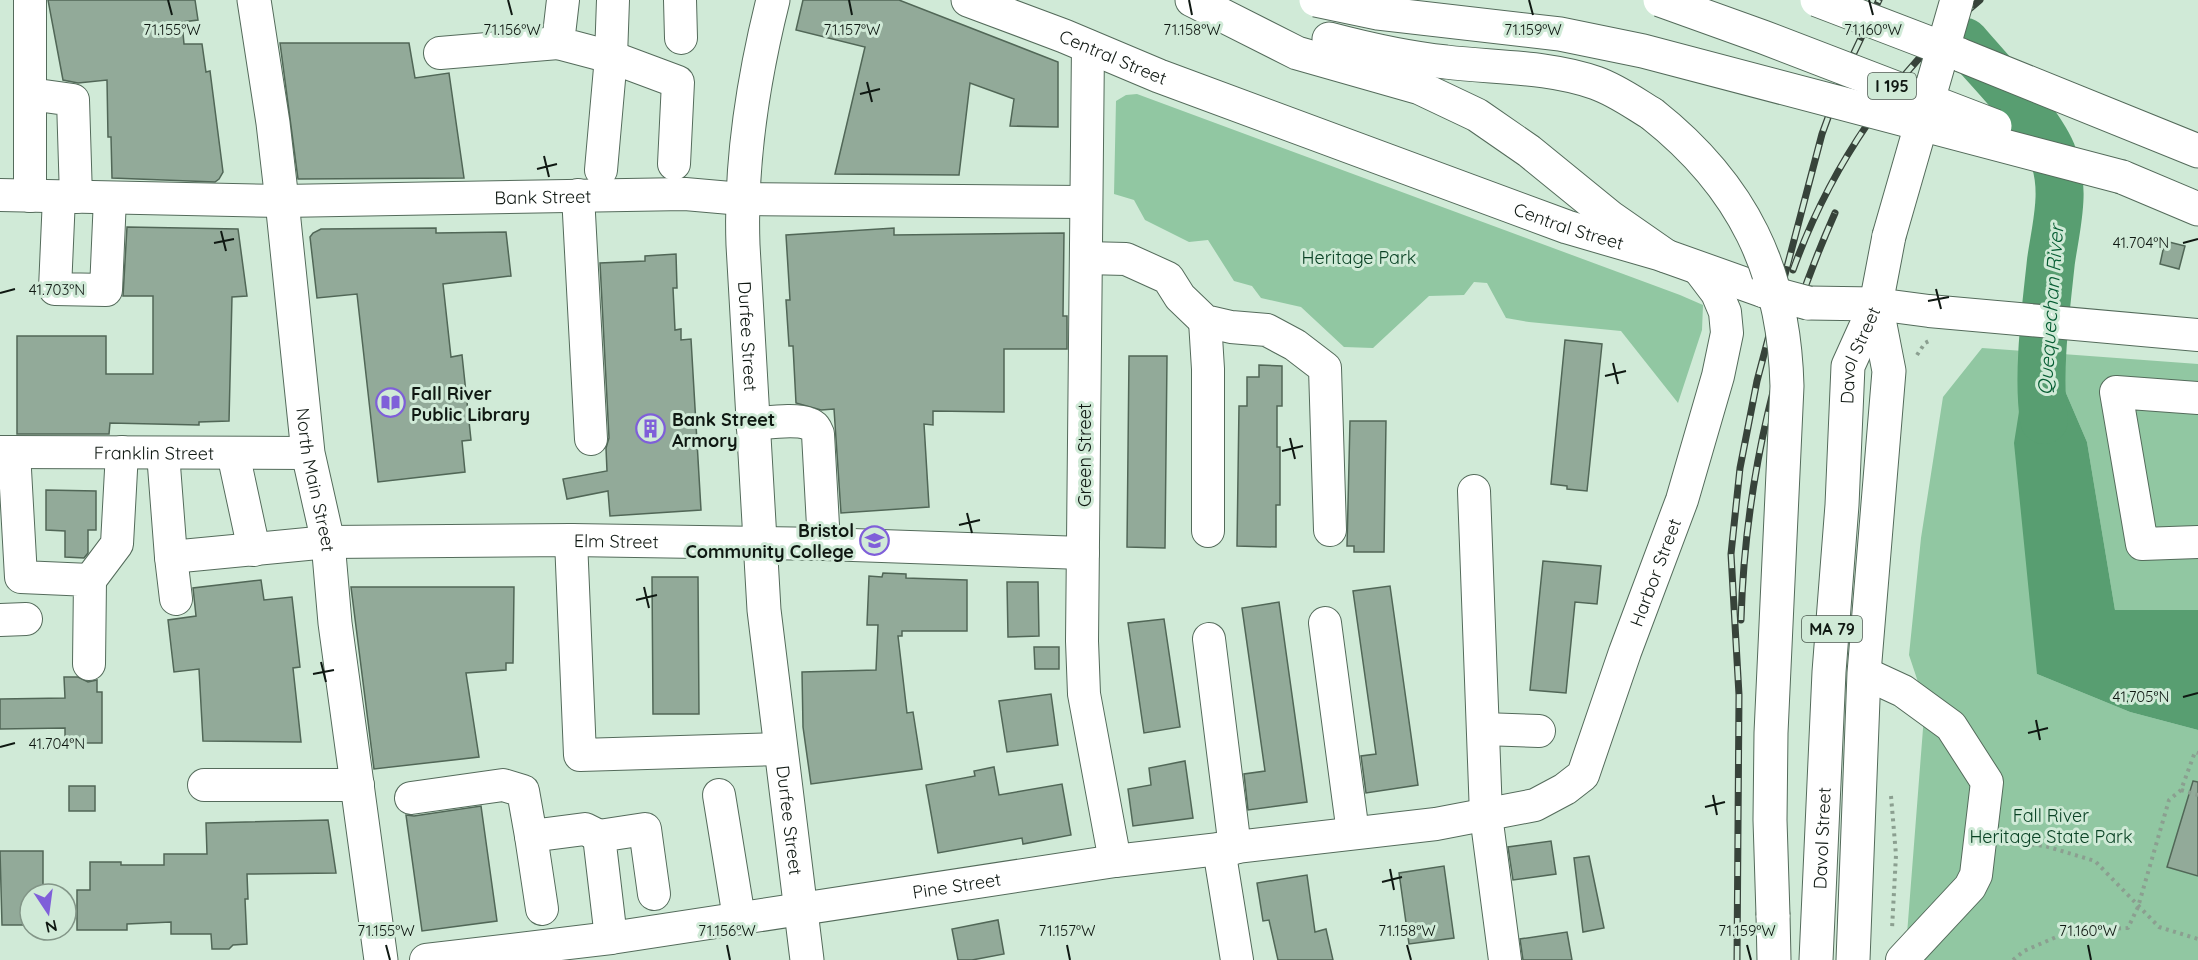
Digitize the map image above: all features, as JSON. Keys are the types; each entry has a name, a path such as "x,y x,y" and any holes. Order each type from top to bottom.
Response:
{"main road":[{"name":"North Main Street","path":"254,0 273,123 308,453 328,542 335,623 381,960"},
{"name":"Durfee Street","path":"773,0 752,102 742,199 752,424 764,610 807,960"},
{"name":"Central Street","path":"968,0 1170,80 1567,227 1666,256 1764,291 1808,303 1875,304"},
{"path":"1192,0 1297,53 1420,88 1477,115 1529,151 1610,217 1666,256"},
{"path":"1201,0 1305,32 1384,52 1445,62 1545,71 1597,83 1652,114 1676,134 1719,179 1748,224 1771,277 1783,332 1787,386 1771,733 1770,820 1774,960"},
{"path":"1316,0 1378,13 1560,34 1642,51 2122,177"},
{"name":"I 195","path":"1660,0 1920,96 2198,209"},
{"path":"1816,0 1968,57 2198,151"},
{"name":"MA 79","path":"1875,304 1888,236 1957,0"},
{"name":"Davol Street","path":"1853,960 1864,673 1889,370 1875,304"},
{"name":"Davol Street","path":"1816,960 1829,683 1842,505 1848,366 1875,304"}],"street":[{"path":"30,0 30,94 41,196 55,289 106,290 110,198"},
{"path":"558,43 563,0"},
{"path":"601,170 614,0"},
{"path":"680,0 681,38"},
{"path":"440,53 558,43 611,57 678,82 674,164"},
{"name":"Green Street","path":"1088,46 1082,641 1084,694 1115,861"},
{"path":"30,94 73,100 41,196"},
{"name":"Bank Street","path":"41,196 282,201 685,194 742,199 1086,202"},
{"path":"578,195 591,439"},
{"path":"1086,258 1126,259 1168,278 1180,297 1205,321 1231,327 1267,330 1295,345 1325,368 1330,530"},
{"name":"Harbor Street","path":"1486,814 1535,806 1565,789 1583,775 1625,652 1682,500 1718,376 1727,333 1725,312 1717,293 1698,268"},
{"name":"Central Street","path":"1875,304 2198,335"},
{"path":"1205,321 1208,369 1208,531"},
{"path":"2198,398 2116,392 2142,544 2198,542"},
{"path":"752,424 796,422 809,424 816,428 824,544"},
{"path":"7,452 21,577 90,580"},
{"name":"Franklin Street","path":"7,452 308,453"},
{"path":"89,664 90,580 117,544 122,452"},
{"path":"163,453 176,599"},
{"path":"233,453 254,550"},
{"path":"1474,491 1486,814 1504,960"},
{"path":"572,540 580,755 780,749"},
{"name":"Elm Street","path":"171,557 328,542 572,540 824,544 1083,553"},
{"path":"1324,623 1353,833"},
{"path":"1209,639 1237,960"},
{"path":"1864,673 1903,691 1951,726 1987,782 1976,875 1970,887 1902,960"},
{"path":"1483,729 1539,731"},
{"path":"204,785 357,785"},
{"path":"411,798 503,785 523,791 542,909"},
{"path":"719,795 739,918"},
{"name":"Pine Street","path":"426,960 601,946 739,918 1115,861 1436,824 1486,814"},
{"path":"531,836 585,829 599,836 645,829 654,894"},
{"path":"599,836 601,946"}],"path":[{"path":"2013,960 2024,951 2070,931 2128,928 2138,907 2169,800 2181,790 2195,752 2198,753"},
{"path":"2181,790 2198,795"},
{"path":"1980,838 2045,846 2095,861 2159,927 2198,939"}],"green space":[{"name":"Heritage Park","path":"1137,94 1703,305 1702,330 1678,403 1621,331 1506,318 1487,283 1474,282 1464,295 1429,296 1373,348 1344,347 1301,307 1261,298 1252,286 1234,281 1208,240 1189,242 1145,220 1134,200 1114,194 1116,101 1126,95"},
{"name":"Fall River Heritage State Park","path":"1982,348 2198,364 2198,610 2194,611 2115,610 2087,442 2057,372 2037,674 2130,712 2198,730 2198,960 1905,960 1925,703 1909,655 1921,538 1943,397"}],"shaded area":[{"path":"2028,355 2057,357 2057,372 2087,442 2115,610 2198,610 2198,730 2130,712 2037,674 2014,443"}],"building":[{"path":"48,0 195,0 198,20 182,22 184,44 202,44 206,72 210,71 223,172 219,179 215,182 112,178 111,137 108,137 107,80 78,83 63,80"},
{"path":"803,0 899,0 1058,62 1058,127 1010,126 1014,99 970,83 959,175 835,174 865,47 796,30"},
{"path":"280,43 409,43 415,78 449,73 464,178 298,179"},
{"path":"127,227 238,229 247,296 232,297 229,421 199,422 199,425 110,423 109,434 17,434 17,336 106,336 106,374 153,374 153,296 123,296"},
{"path":"436,228 436,233 506,232 511,276 443,284 451,357 462,355 471,440 462,441 465,472 378,482 357,294 317,298 310,237 321,229"},
{"path":"894,228 894,235 1064,233 1063,316 1067,316 1067,349 1004,349 1004,412 933,411 933,425 924,424 929,507 841,513 834,409 821,410 796,403 793,346 789,346 786,300 790,300 786,235"},
{"path":"2165,241 2185,246 2179,269 2160,264"},
{"name":"Bank Street Armory","path":"676,254 677,288 673,288 675,330 681,329 681,340 691,339 701,510 610,516 608,491 567,499 563,479 607,471 606,448 609,438 600,263 645,261 645,256"},
{"path":"1565,340 1602,344 1587,491 1567,489 1567,486 1551,484"},
{"path":"1129,356 1167,356 1165,548 1127,547"},
{"path":"1259,365 1282,366 1282,406 1277,406 1280,505 1276,505 1276,547 1237,546 1239,406 1247,406 1247,377 1259,377"},
{"path":"1350,421 1386,421 1384,552 1354,552 1354,546 1347,546"},
{"path":"46,490 96,491 96,530 88,530 88,553 84,558 65,557 65,531 46,530"},
{"path":"1543,561 1601,566 1597,604 1575,602 1566,693 1530,690"},
{"path":"883,573 906,574 906,578 967,580 967,631 902,631 902,636 898,636 907,713 913,712 922,769 811,784 803,727 802,672 876,670 878,625 867,625 869,576 882,577"},
{"path":"652,577 698,577 699,714 653,714"},
{"path":"261,580 264,600 292,597 300,667 293,668 301,742 203,741 199,669 174,672 168,620 196,616 193,588"},
{"path":"1007,582 1038,582 1039,636 1008,637"},
{"path":"1390,586 1418,785 1366,793 1361,756 1376,754 1353,591"},
{"path":"351,587 514,587 513,663 506,663 506,670 466,673 479,757 374,769"},
{"path":"1279,602 1307,802 1248,810 1244,774 1265,771 1242,608"},
{"path":"1164,619 1180,727 1144,733 1128,623"},
{"path":"1034,647 1059,647 1059,669 1035,669"},
{"path":"64,677 78,677 88,682 97,680 97,692 102,692 102,743 65,743 65,728 0,729 0,699 65,698"},
{"path":"1051,694 1058,745 1007,752 999,701"},
{"path":"1185,761 1193,818 1133,826 1128,789 1151,785 1149,768"},
{"path":"994,767 999,795 1062,784 1071,835 1023,844 1022,838 938,853 926,785 975,776 974,771"},
{"path":"2193,781 2198,782 2198,876 2167,867"},
{"path":"69,786 95,786 95,811 69,811"},
{"path":"481,806 497,921 422,931 406,815 414,816"},
{"path":"328,820 336,873 247,874 248,899 245,899 247,944 233,945 229,949 212,949 211,934 171,934 171,922 127,924 127,930 78,930 78,890 90,890 90,862 164,865 164,854 207,854 206,823"},
{"path":"1551,841 1556,874 1513,880 1508,847"},
{"path":"0,851 43,851 43,882 18,882 18,925 2,925"},
{"path":"1589,856 1604,928 1583,932 1574,858"},
{"path":"1444,866 1454,938 1409,944 1399,873"},
{"path":"1307,875 1315,932 1326,929 1333,960 1278,960 1269,920 1263,921 1257,883"},
{"path":"998,920 1004,954 972,960 958,960 952,929"},
{"path":"1567,932 1572,960 1523,960 1520,939"}],"waterway":[{"name":"Quequechan River","path":"1965,42 2036,125 2052,153 2059,180 2059,207 2051,261 2042,362 2044,420"}],"railway":[{"path":"1737,960 1739,695 1731,554 1740,468 1757,381 1822,134 1844,74 1879,0"},
{"path":"1793,270 1826,194 1868,123 1920,57 1980,0"},
{"path":"1741,620 1749,515 1768,412 1797,311 1835,213"}],"place":[{"name":"Fall River Public Library","path":"390,403"},
{"name":"Bank Street Armory","path":"651,429"},
{"name":"Bristol Community College","path":"875,540"}]}
